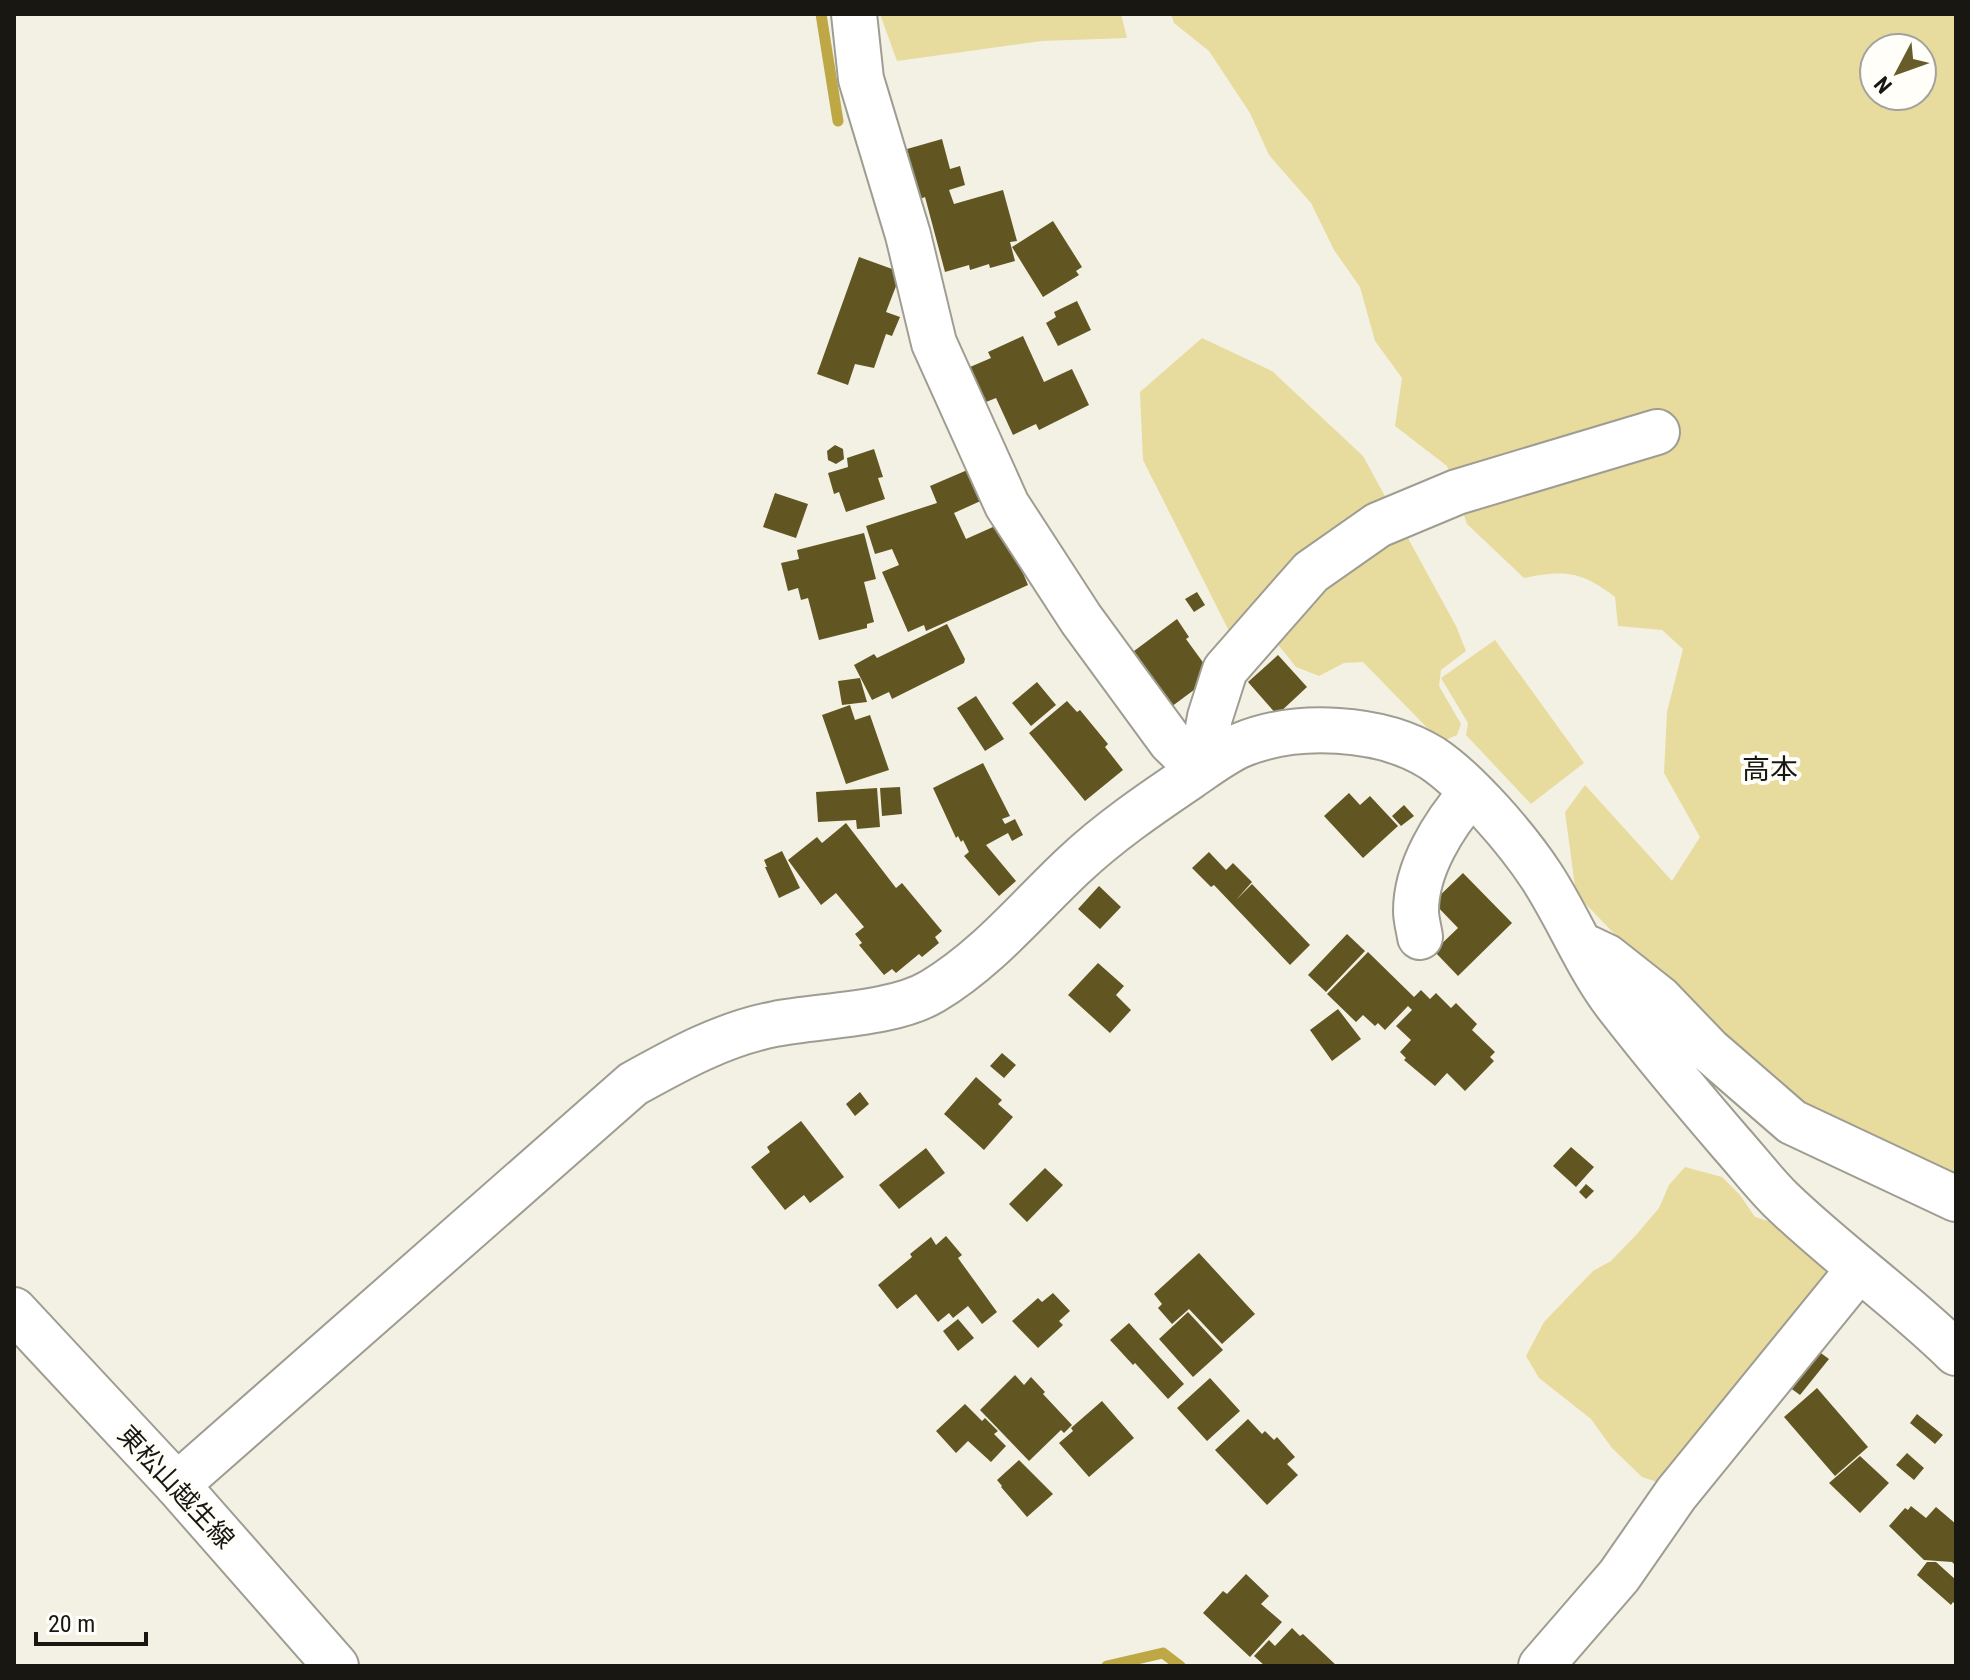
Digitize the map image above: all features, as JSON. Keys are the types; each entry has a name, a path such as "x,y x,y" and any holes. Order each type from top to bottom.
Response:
{"street":[{"path":"854,14 861,79 908,235 934,343 1007,505 1081,619 1171,742 1200,770"},
{"path":"1200,770 1210,717 1225,670 1311,572 1378,525 1457,492 1657,432"},
{"path":"177,1485 633,1084 715,1041 772,1024 899,1004 929,993 986,952 1077,862 1151,803 1200,770 1241,746 1286,734 1328,730 1404,743 1435,760 1471,793 1509,834 1542,877 1578,944 1617,1006 1718,1128 1779,1198 1956,1353"},
{"path":"1420,937 1416,912 1421,879 1448,823 1471,793"},
{"path":"1578,944 1607,957 1659,998 1709,1050 1792,1122 1956,1199"},
{"path":"1541,1666 1619,1576 1676,1494 1859,1269"},
{"name":"東松山越生線","path":"14,1310 177,1485 336,1666"}],"shaded area":[{"path":"880,14 1121,14 1127,38 1042,41 897,61"},
{"path":"1171,14 1956,14 1956,1180 1798,1111 1652,973 1576,894 1565,812 1585,785 1672,881 1700,837 1664,773 1667,712 1683,649 1662,630 1618,626 1615,597 1582,577 1551,574 1524,578 1467,524 1447,466 1395,426 1402,378 1375,341 1360,287 1334,250 1311,203 1269,155 1250,113 1209,51 1174,23"},
{"path":"1202,338 1272,371 1363,456 1456,626 1466,651 1441,670 1439,686 1461,724 1457,735 1441,742 1363,662 1344,663 1319,676 1296,667 1276,642 1229,631 1143,460 1140,392"},
{"path":"1495,640 1584,763 1531,804 1466,735 1468,723 1441,678"},
{"path":"1685,1167 1722,1177 1740,1195 1755,1217 1784,1226 1802,1242 1828,1275 1666,1485 1642,1477 1612,1448 1591,1419 1539,1378 1526,1356 1544,1322 1593,1271 1611,1261 1637,1234 1659,1208 1669,1185"}],"building":[{"path":"942,139 950,169 960,166 965,185 949,190 954,204 1003,190 1017,241 1010,242 1015,261 970,270 969,265 945,272 925,197 920,199 907,149"},
{"path":"1053,221 1082,267 1076,271 1079,275 1043,297 1012,247"},
{"path":"859,257 895,270 898,281 886,312 900,317 892,336 886,334 874,368 855,364 848,385 817,374"},
{"path":"1077,301 1091,330 1058,346 1046,323 1056,317 1054,312"},
{"path":"1023,336 1044,382 1072,369 1089,405 1039,430 1036,424 1013,435 996,398 986,402 970,367 991,358 988,352"},
{"path":"835,445 843,449 844,459 836,464 828,460 827,451"},
{"path":"874,449 883,477 878,478 885,499 846,512 839,492 834,494 828,473 848,467 847,458"},
{"path":"972,468 985,499 954,513 966,539 1002,523 1028,585 926,631 924,625 908,632 882,572 899,565 892,549 875,554 866,526 937,503 930,486"},
{"path":"775,493 808,504 796,538 763,527"},
{"path":"864,533 876,579 864,582 874,622 867,624 867,628 819,640 808,598 801,600 798,588 788,591 781,563 799,559 797,550"},
{"path":"1197,592 1205,605 1194,612 1185,599"},
{"path":"1177,619 1189,637 1186,639 1210,672 1206,681 1171,707 1147,678 1151,675 1134,651"},
{"path":"947,624 965,659 964,663 892,699 889,692 872,700 854,665 874,654 877,658"},
{"path":"1278,655 1307,687 1277,715 1248,682"},
{"path":"860,678 867,702 842,705 838,681"},
{"path":"1037,682 1056,705 1031,726 1012,703"},
{"path":"976,696 1004,739 985,751 957,708"},
{"path":"1067,701 1077,712 1080,710 1108,744 1105,747 1123,770 1085,801 1029,733"},
{"path":"850,705 855,720 870,715 889,770 846,784 822,715"},
{"path":"983,763 1010,816 1002,819 1005,824 1015,819 1023,835 1012,841 1008,833 986,845 1016,881 999,896 964,856 969,852 963,840 961,842 958,836 956,838 933,788"},
{"path":"900,787 902,814 882,816 880,788"},
{"path":"877,788 880,827 857,829 856,820 818,822 816,792"},
{"path":"1349,793 1360,805 1370,796 1398,826 1363,858 1324,816"},
{"path":"1404,805 1414,816 1401,826 1392,816"},
{"path":"846,823 896,888 902,883 942,931 935,937 939,943 922,957 919,954 896,973 892,969 884,975 859,945 862,943 855,934 864,927 836,893 821,905 788,860 817,837 822,843"},
{"path":"782,851 800,888 779,898 764,860"},
{"path":"1209,852 1226,870 1233,863 1252,882 1236,900 1252,884 1310,945 1290,965 1214,885 1211,887 1192,868"},
{"path":"1463,873 1512,923 1458,976 1434,951 1458,928 1433,902"},
{"path":"1099,886 1121,907 1100,929 1078,909"},
{"path":"1347,934 1365,951 1326,992 1308,975"},
{"path":"1368,952 1414,997 1421,990 1430,999 1436,993 1451,1008 1456,1003 1477,1024 1472,1030 1495,1052 1490,1057 1494,1061 1465,1091 1447,1073 1435,1086 1404,1060 1406,1058 1400,1052 1411,1040 1396,1026 1412,1010 1408,1006 1385,1030 1363,1015 1356,1022 1327,994"},
{"path":"1098,963 1124,986 1116,995 1131,1010 1110,1033 1068,995"},
{"path":"1338,1009 1361,1039 1332,1061 1310,1030"},
{"path":"1002,1053 1016,1065 1004,1078 990,1066"},
{"path":"976,1077 1002,1100 998,1104 1013,1117 984,1150 944,1114"},
{"path":"860,1092 869,1104 855,1116 846,1104"},
{"path":"801,1121 844,1177 810,1203 804,1195 785,1210 751,1167 770,1152 767,1147"},
{"path":"1571,1147 1594,1167 1576,1187 1553,1166"},
{"path":"926,1148 945,1173 899,1209 879,1185"},
{"path":"1045,1168 1063,1185 1027,1222 1009,1204"},
{"path":"1586,1184 1594,1191 1586,1199 1579,1192"},
{"path":"946,1236 962,1255 958,1258 997,1312 982,1324 968,1306 953,1318 949,1313 938,1322 916,1294 897,1309 878,1285 931,1237 936,1245"},
{"path":"1199,1253 1255,1314 1222,1344 1189,1309 1172,1324 1158,1308 1162,1304 1154,1294"},
{"path":"1053,1293 1070,1311 1059,1321 1063,1325 1038,1348 1012,1321 1038,1298 1042,1302"},
{"path":"1188,1312 1223,1350 1193,1377 1159,1339"},
{"path":"958,1319 974,1338 958,1351 943,1331"},
{"path":"1129,1323 1184,1384 1168,1399 1110,1340"},
{"path":"1818,1351 1829,1359 1800,1395 1789,1387"},
{"path":"1015,1375 1024,1385 1031,1377 1072,1425 1064,1433 1061,1430 1029,1461 980,1410"},
{"path":"1210,1378 1240,1411 1207,1441 1177,1408"},
{"path":"1817,1388 1868,1447 1835,1476 1784,1417"},
{"path":"1102,1401 1134,1438 1089,1477 1059,1443"},
{"path":"965,1404 998,1431 994,1434 1006,1446 991,1462 968,1441 956,1453 936,1431"},
{"path":"1917,1414 1943,1435 1935,1444 1910,1423"},
{"path":"1248,1419 1262,1434 1265,1431 1274,1440 1277,1437 1295,1457 1287,1464 1298,1475 1267,1505 1215,1450"},
{"path":"1907,1453 1924,1468 1914,1480 1896,1465"},
{"path":"1860,1456 1889,1483 1860,1513 1829,1483"},
{"path":"1019,1460 1053,1494 1027,1517 997,1480"},
{"path":"1911,1506 1926,1518 1936,1507 1956,1524 1956,1566 1952,1562 1924,1560 1889,1526 1905,1508 1908,1510"},
{"path":"1927,1562 1936,1562 1956,1580 1956,1605 1953,1602 1951,1605 1917,1575"},
{"path":"1246,1574 1269,1596 1261,1604 1282,1622 1250,1657 1203,1613 1223,1591 1227,1594"},
{"path":"1292,1628 1300,1636 1303,1634 1337,1666 1265,1666 1254,1656 1269,1640 1275,1646"}],"waterway":[{"path":"821,14 838,121"},
{"path":"1107,1666 1163,1653 1180,1666"}],"district":[{"name":"高本","path":"1770,769"}]}
